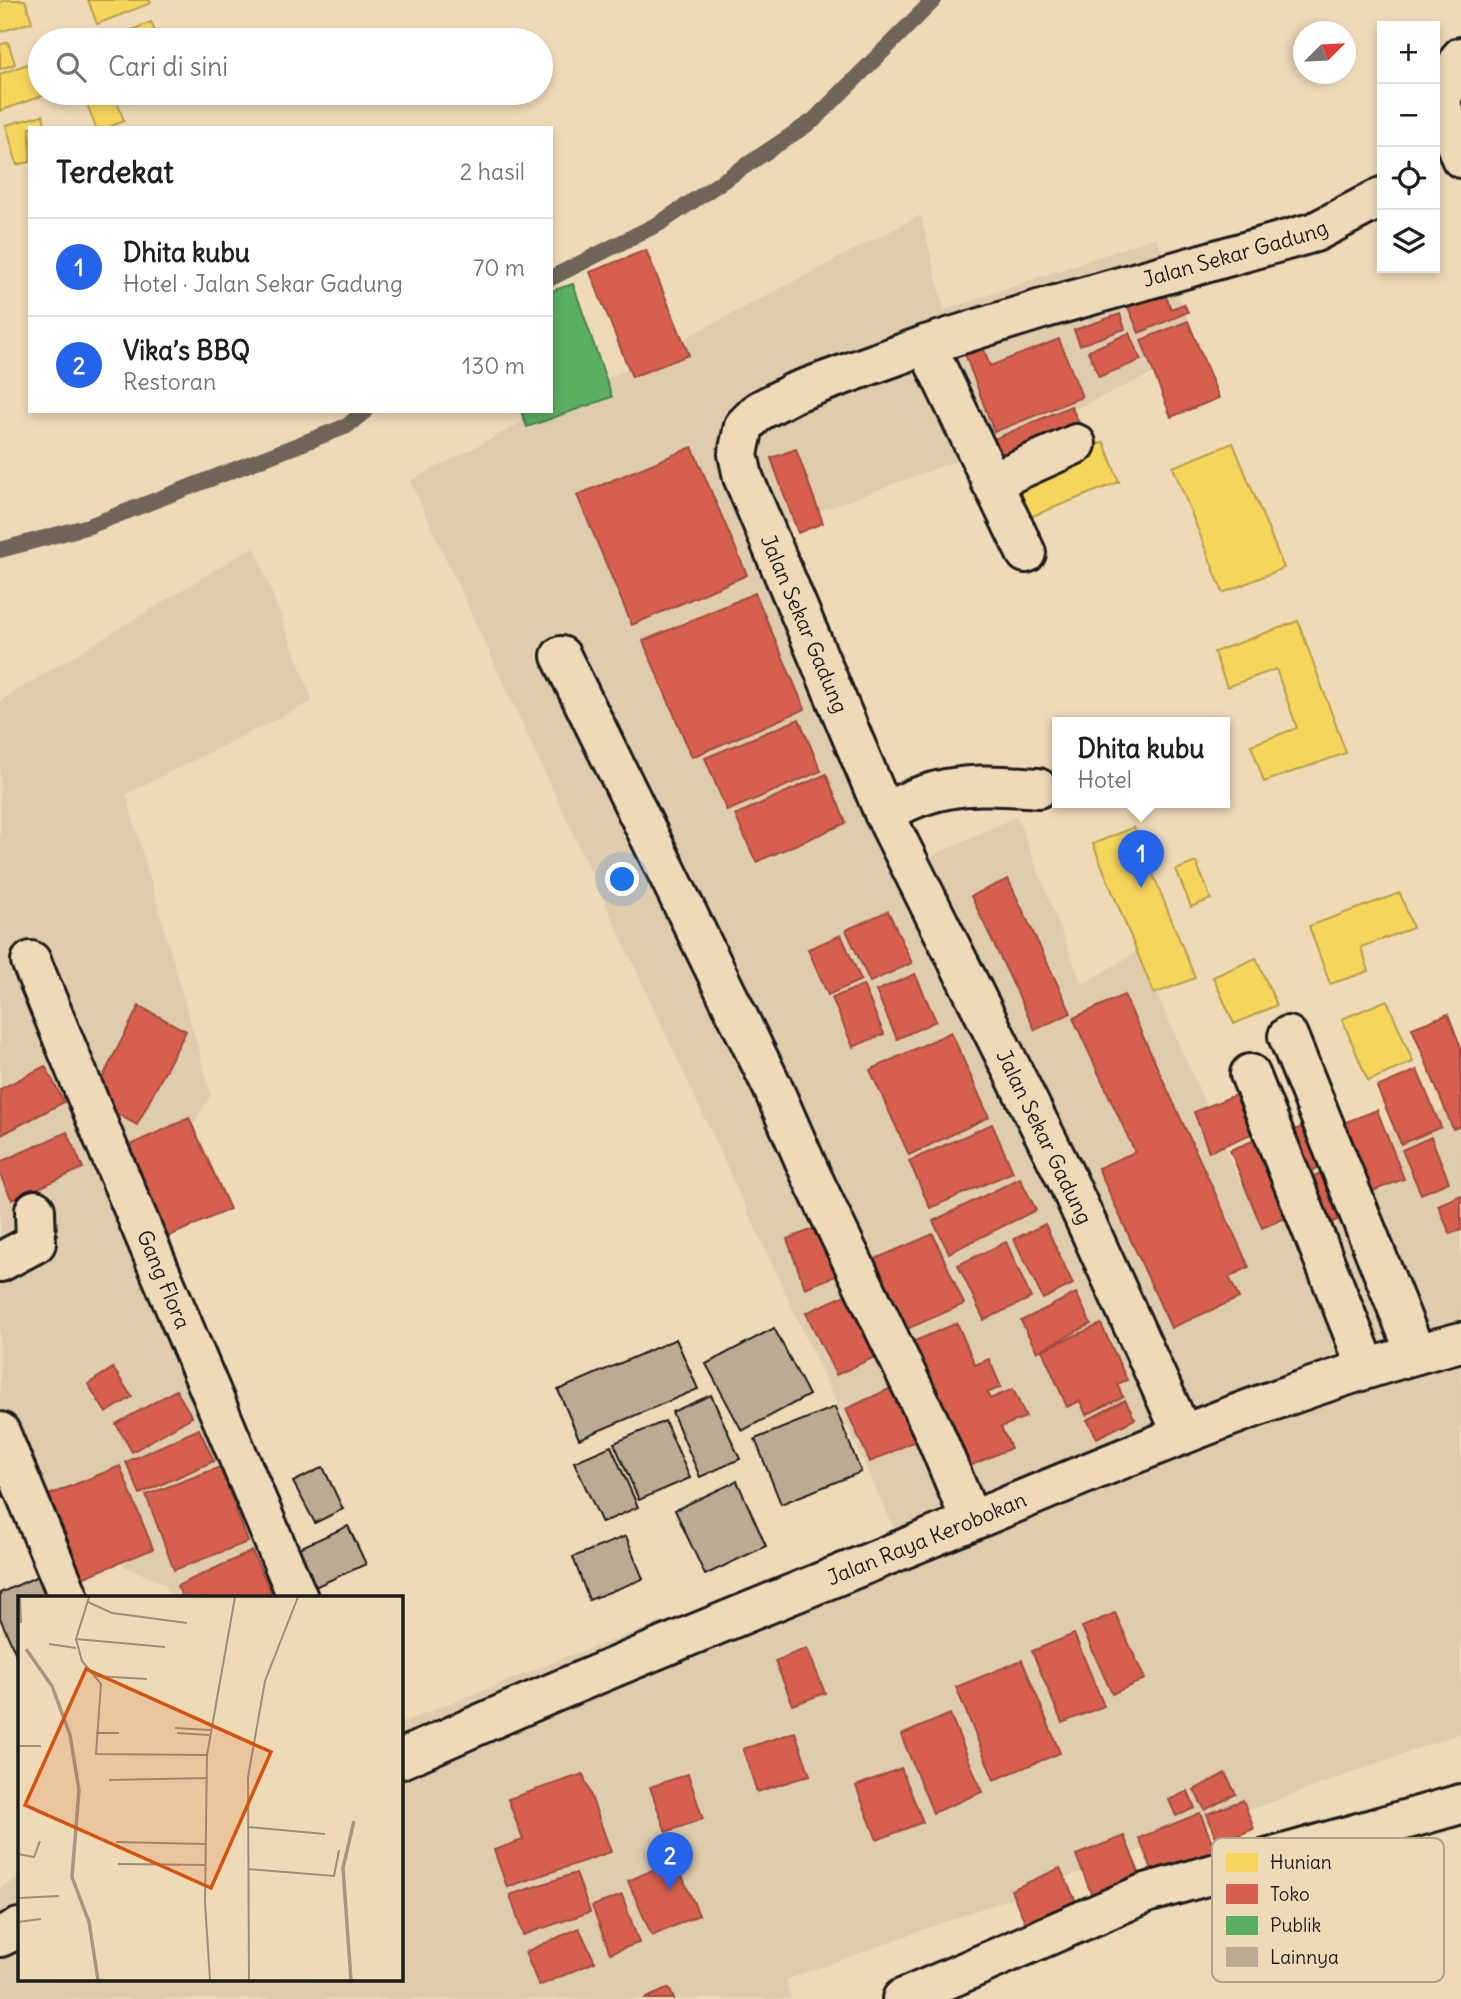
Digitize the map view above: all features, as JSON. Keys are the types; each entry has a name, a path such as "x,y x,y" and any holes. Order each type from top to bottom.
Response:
{"street":[{"path":"1440,101 1461,57"},
{"path":"1440,114 1461,159"},
{"name":"Jalan Sekar Gadung","path":"1182,1433 1067,1180 884,813 743,477 738,454 744,426 759,411 793,393 926,345 1042,309 1315,232 1377,200"},
{"path":"926,345 1026,553"},
{"path":"991,482 1076,444"},
{"path":"561,656 772,1086 810,1173 934,1432 971,1521"},
{"path":"884,813 923,795 950,788 985,785 1038,788"},
{"name":"Gang Flora","path":"31,961 297,1596"},
{"path":"1288,1036 1416,1354"},
{"path":"1250,1074 1367,1368"},
{"path":"0,1262 36,1243 35,1210"},
{"name":"Jalan Raya Kerobokan","path":"402,1759 536,1698 1182,1433 1367,1368 1461,1342"},
{"path":"0,1432 68,1596"},
{"path":"1341,1838 1461,1804"},
{"path":"902,1999 1146,1893 1212,1874"},
{"path":"0,1937 18,1928"}],"shaded area":[{"path":"921,215 944,310 1156,237 1200,352 976,454 779,526 915,864 1017,816 1082,985 1138,951 1242,1187 1461,1102 1461,1733 786,1980 791,1999 0,1999 0,1888 18,1879 18,1982 402,1982 402,1723 571,1655 898,1537 410,481 540,413 553,413 553,407"},
{"path":"254,546 313,701 126,794 211,1094 142,1213 284,1596 169,1596 165,1584 39,1528 0,1448 0,701"}],"building: Hunian":[{"path":"25,0 32,22 0,32 0,2"},
{"path":"88,0 150,0 151,3 97,24"},
{"path":"151,22 154,28 136,28"},
{"path":"8,42 15,64 0,69 0,45"},
{"path":"28,64 28,101 0,111 0,74"},
{"path":"87,105 118,105 124,121 112,126 95,126"},
{"path":"43,115 46,126 28,126 28,162 17,165 6,125"},
{"path":"1104,442 1119,482 1030,517 1015,477"},
{"path":"1233,443 1284,568 1223,593 1173,467"},
{"path":"1298,621 1346,753 1264,782 1251,745 1297,728 1276,669 1227,687 1214,652"},
{"path":"1134,827 1195,978 1154,994 1093,844"},
{"path":"1196,862 1211,899 1191,907 1176,870"},
{"path":"1400,893 1413,928 1361,947 1369,971 1330,984 1309,926"},
{"path":"1256,958 1277,1005 1234,1024 1213,977"},
{"path":"1387,1000 1413,1062 1368,1081 1342,1019"}],"building: Toko":[{"path":"646,250 689,355 632,377 590,272"},
{"path":"1164,292 1171,309 1184,304 1188,312 1139,333 1128,307"},
{"path":"1120,314 1125,329 1080,345 1074,330"},
{"path":"1188,321 1219,398 1171,417 1141,340"},
{"path":"1129,333 1141,360 1099,377 1088,351"},
{"path":"1059,339 1082,397 994,432 965,354 983,347 990,366"},
{"path":"1071,406 1085,436 1005,472 992,440"},
{"path":"692,447 747,575 632,625 577,495"},
{"path":"796,449 823,523 798,533 771,458"},
{"path":"755,593 805,709 692,757 643,641"},
{"path":"799,719 821,771 727,811 705,758"},
{"path":"826,774 846,823 756,862 735,815"},
{"path":"1008,879 1071,1013 1035,1030 971,896"},
{"path":"888,911 912,963 870,982 846,930"},
{"path":"841,935 861,980 828,995 808,949"},
{"path":"915,974 936,1021 897,1039 876,991"},
{"path":"863,985 884,1034 853,1047 832,998"},
{"path":"1124,995 1249,1267 1229,1277 1239,1298 1171,1328 1098,1168 1135,1152 1073,1018"},
{"path":"139,1006 186,1031 137,1125 91,1100"},
{"path":"1448,1014 1461,1048 1461,1126 1453,1129 1412,1028"},
{"path":"951,1032 989,1117 909,1155 870,1070"},
{"path":"45,1066 64,1102 1,1135 0,1089"},
{"path":"1417,1070 1441,1127 1401,1144 1377,1087"},
{"path":"1252,1088 1268,1127 1209,1152 1194,1112"},
{"path":"1377,1110 1404,1179 1365,1194 1338,1125"},
{"path":"189,1118 230,1209 163,1239 121,1149"},
{"path":"1314,1121 1333,1161 1295,1178 1276,1139"},
{"path":"992,1124 1013,1172 930,1208 909,1161"},
{"path":"67,1132 83,1168 12,1200 0,1175 0,1162"},
{"path":"1267,1135 1300,1212 1262,1228 1230,1150"},
{"path":"1431,1137 1449,1182 1421,1194 1402,1150"},
{"path":"1332,1168 1351,1214 1317,1229 1298,1183"},
{"path":"1020,1178 1036,1210 949,1253 933,1221"},
{"path":"1461,1195 1461,1230 1450,1234 1438,1205"},
{"path":"1045,1224 1073,1284 1043,1299 1014,1239"},
{"path":"821,1226 841,1274 805,1288 787,1239"},
{"path":"933,1234 964,1304 907,1329 875,1259"},
{"path":"1006,1242 1031,1298 984,1320 958,1265"},
{"path":"858,1289 888,1351 836,1375 806,1313"},
{"path":"1076,1293 1091,1324 1037,1352 1021,1321"},
{"path":"957,1323 975,1365 989,1359 1001,1387 987,1393 990,1399 1013,1389 1026,1417 1001,1427 1011,1448 963,1469 910,1343"},
{"path":"1101,1324 1127,1380 1117,1384 1123,1397 1086,1415 1080,1401 1067,1407 1042,1350"},
{"path":"113,1368 132,1397 106,1413 88,1384"},
{"path":"891,1388 915,1441 870,1462 846,1409"},
{"path":"176,1390 192,1417 132,1452 116,1424"},
{"path":"1125,1400 1135,1419 1097,1438 1087,1420"},
{"path":"199,1429 214,1461 140,1494 126,1462"},
{"path":"0,1463 12,1495 0,1499"},
{"path":"120,1466 153,1549 68,1584 34,1501"},
{"path":"220,1467 248,1542 174,1570 146,1495"},
{"path":"252,1551 273,1596 182,1596 177,1586"},
{"path":"1115,1613 1145,1679 1112,1694 1082,1627"},
{"path":"1074,1634 1104,1706 1062,1723 1032,1651"},
{"path":"807,1648 825,1693 793,1705 775,1661"},
{"path":"1022,1660 1060,1753 994,1780 956,1687"},
{"path":"950,1714 982,1792 933,1813 901,1735"},
{"path":"795,1732 810,1775 757,1792 743,1749"},
{"path":"901,1768 923,1822 877,1840 856,1786"},
{"path":"1225,1773 1236,1794 1205,1810 1194,1790"},
{"path":"583,1774 611,1852 507,1887 494,1850 523,1840 508,1799"},
{"path":"688,1774 703,1819 666,1832 650,1787"},
{"path":"1188,1791 1195,1808 1176,1816 1169,1800"},
{"path":"1243,1800 1254,1829 1231,1838 1216,1838 1207,1814"},
{"path":"1200,1813 1212,1842 1212,1854 1155,1877 1139,1838"},
{"path":"1124,1836 1142,1880 1093,1898 1076,1855"},
{"path":"675,1860 699,1915 652,1936 628,1881"},
{"path":"1060,1868 1080,1910 1030,1933 1011,1890"},
{"path":"576,1873 590,1912 523,1935 510,1895"},
{"path":"622,1895 639,1943 610,1953 592,1906"},
{"path":"579,1928 595,1962 539,1986 525,1952"},
{"path":"669,1988 674,1999 644,1999"}],"building: Publik":[{"path":"573,284 612,397 527,427 522,413 553,413 553,290"}],"building: Lainnya":[{"path":"774,1328 809,1395 742,1431 706,1364"},
{"path":"676,1339 698,1389 579,1439 558,1390"},
{"path":"711,1395 740,1459 700,1477 672,1412"},
{"path":"835,1407 861,1472 781,1504 755,1439"},
{"path":"665,1421 690,1478 639,1500 614,1443"},
{"path":"611,1446 638,1507 602,1523 574,1462"},
{"path":"323,1467 343,1509 315,1523 293,1482"},
{"path":"737,1481 766,1546 705,1575 675,1510"},
{"path":"348,1526 366,1564 315,1587 297,1549"},
{"path":"626,1536 643,1579 589,1600 573,1557"},
{"path":"38,1576 47,1596 18,1596 18,1659 0,1618 0,1593"}],"waterway":[{"path":"553,277 660,223 814,120 934,0"},
{"path":"0,550 89,526 347,426 363,413"}],"place":[{"name":"Dhita kubu","path":"1141,888"},
{"name":"Vika’s BBQ","path":"670,1890"}]}
